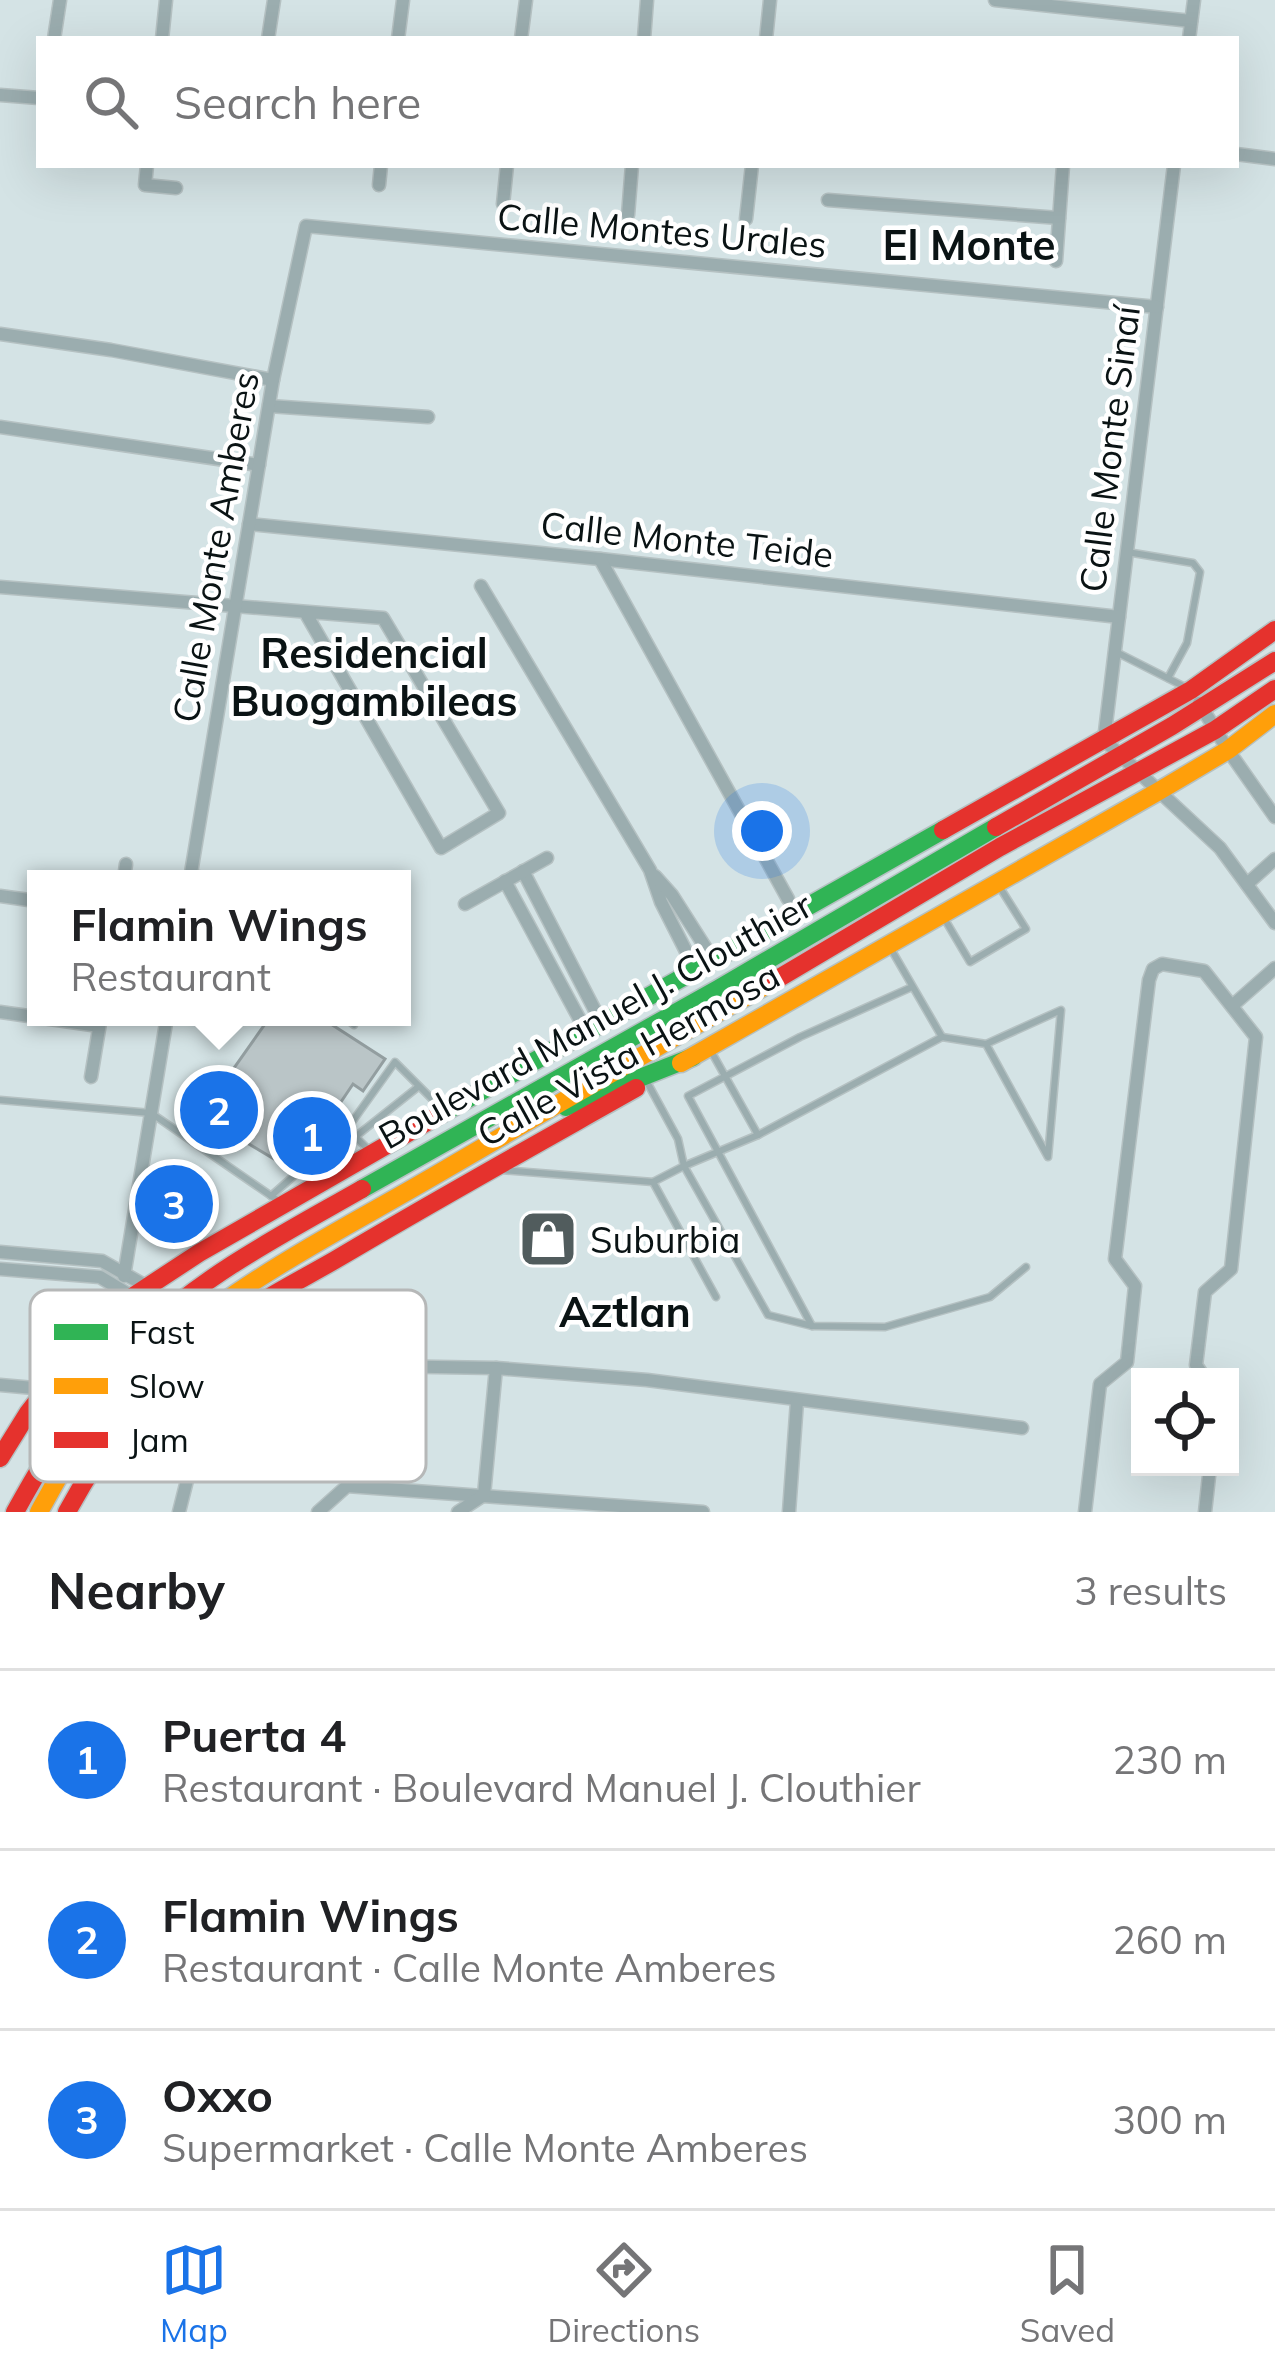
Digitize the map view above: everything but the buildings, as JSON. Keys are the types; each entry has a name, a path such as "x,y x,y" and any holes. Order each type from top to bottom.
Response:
{"main road":[{"path":"133,1290 277,1200 372,1154 1191,690 1275,630"},
{"name":"Boulevard Manuel J. Clouthier","path":"198,1290 254,1250 842,919 1203,710 1275,661"},
{"name":"Boulevard Manuel J. Clouthier","path":"240,1290 1000,848 1215,730 1275,689"},
{"name":"Calle Vista Hermosa","path":"285,1290 1159,791 1275,715"},
{"path":"533,1117 604,1094 701,1052"},
{"path":"0,1458 30,1413"},
{"name":"Boulevard Manuel J. Clouthier","path":"15,1512 31,1482"},
{"name":"Boulevard Manuel J. Clouthier","path":"39,1512 56,1482"},
{"name":"Calle Vista Hermosa","path":"67,1512 86,1482"}],"street":[{"path":"54,36 60,0"},
{"path":"162,36 166,0"},
{"path":"268,36 274,0"},
{"path":"398,36 403,0"},
{"path":"521,36 526,0"},
{"path":"644,36 647,0"},
{"path":"766,36 770,0"},
{"path":"995,0 1191,21"},
{"path":"1189,36 1194,0"},
{"path":"0,95 36,98"},
{"path":"1239,154 1275,159"},
{"path":"147,168 145,185 176,188"},
{"path":"379,185 382,168"},
{"path":"503,204 507,168"},
{"path":"628,215 632,168"},
{"path":"746,219 752,168"},
{"path":"1056,261 1063,168"},
{"name":"Calle Monte Sinaí","path":"1104,740 1174,168"},
{"path":"828,200 1059,218"},
{"name":"Calle Montes Urales","path":"306,226 1157,307"},
{"name":"Calle Monte Amberes","path":"191,870 268,406 306,226"},
{"path":"0,334 273,380"},
{"path":"268,406 428,417"},
{"path":"0,428 259,465"},
{"name":"Calle Monte Teide","path":"249,524 1119,617"},
{"path":"600,560 788,899"},
{"path":"0,586 382,618 499,813 441,848 305,612"},
{"path":"481,586 650,870 662,902 705,966"},
{"path":"1191,690 1275,817"},
{"path":"1104,740 1210,837 1275,923"},
{"path":"464,904 547,858"},
{"path":"1247,884 1275,859"},
{"path":"650,870 672,895 705,966"},
{"path":"523,871 595,1028"},
{"path":"505,881 595,1028"},
{"path":"1085,1512 1100,1384 1127,1362 1135,1286 1115,1259 1149,980 1162,964 1204,971 1256,1037 1232,1269 1205,1292 1198,1368"},
{"path":"1232,1006 1275,968"},
{"path":"91,1077 99,1026"},
{"path":"133,1290 125,1272 166,1026"},
{"path":"0,1252 102,1261 125,1272 133,1290"},
{"path":"0,1269 100,1277 133,1290"},
{"path":"426,1367 647,1380 1022,1428"},
{"path":"484,1495 496,1368"},
{"path":"0,1385 30,1388"},
{"path":"789,1512 797,1401"},
{"path":"1205,1512 1209,1476"},
{"path":"178,1512 186,1482"},
{"path":"319,1512 347,1486 703,1512"},
{"path":"458,1512 484,1495"}],"lane":[{"path":"1127,553 1193,563 1200,572 1187,643 1168,678"},
{"path":"1115,652 1191,690"},
{"path":"942,915 970,962 1026,929 997,883"},
{"path":"889,945 942,1037"},
{"path":"812,1327 688,1096 800,1037 913,987"},
{"path":"491,1170 653,1183 758,1135 942,1037 986,1044 1061,1010 1048,1157 986,1044"},
{"path":"701,1052 725,1076 758,1135"},
{"path":"0,1100 151,1114 277,1200 347,1129 395,1062 446,1112"},
{"path":"647,1082 678,1139 684,1166 768,1315 812,1327 885,1327 990,1297 1027,1267"},
{"path":"356,1137 420,1086"},
{"path":"347,1129 372,1154"},
{"path":"653,1183 716,1297"}],"traffic: fast":[{"path":"362,1189 996,827"},
{"path":"441,1114 943,830"},
{"path":"566,1107 693,1057"}],"traffic: slow":[{"path":"681,1063 1159,791 1228,750 1275,714"},
{"path":"242,1290 774,981"},
{"path":"39,1512 56,1482"}],"traffic: jam":[{"path":"943,830 1191,690 1275,630"},
{"path":"996,827 1275,661"},
{"path":"774,981 1000,847 1215,730 1275,689"},
{"path":"282,1290 636,1088"},
{"path":"143,1290 441,1114"},
{"path":"197,1290 362,1189"},
{"path":"0,1458 30,1410"},
{"path":"15,1512 32,1482"},
{"path":"67,1512 85,1482"}],"place":[{"name":"Flamin Wings","path":"219,1110"},
{"name":"Puerta 4","path":"312,1136"},
{"name":"Oxxo","path":"174,1204"},
{"name":"Suburbia","path":"548,1239"}],"district":[{"name":"El Monte","path":"969,244"},
{"name":"Residencial Buogambileas","path":"374,676"},
{"name":"Aztlan","path":"625,1311"}]}
